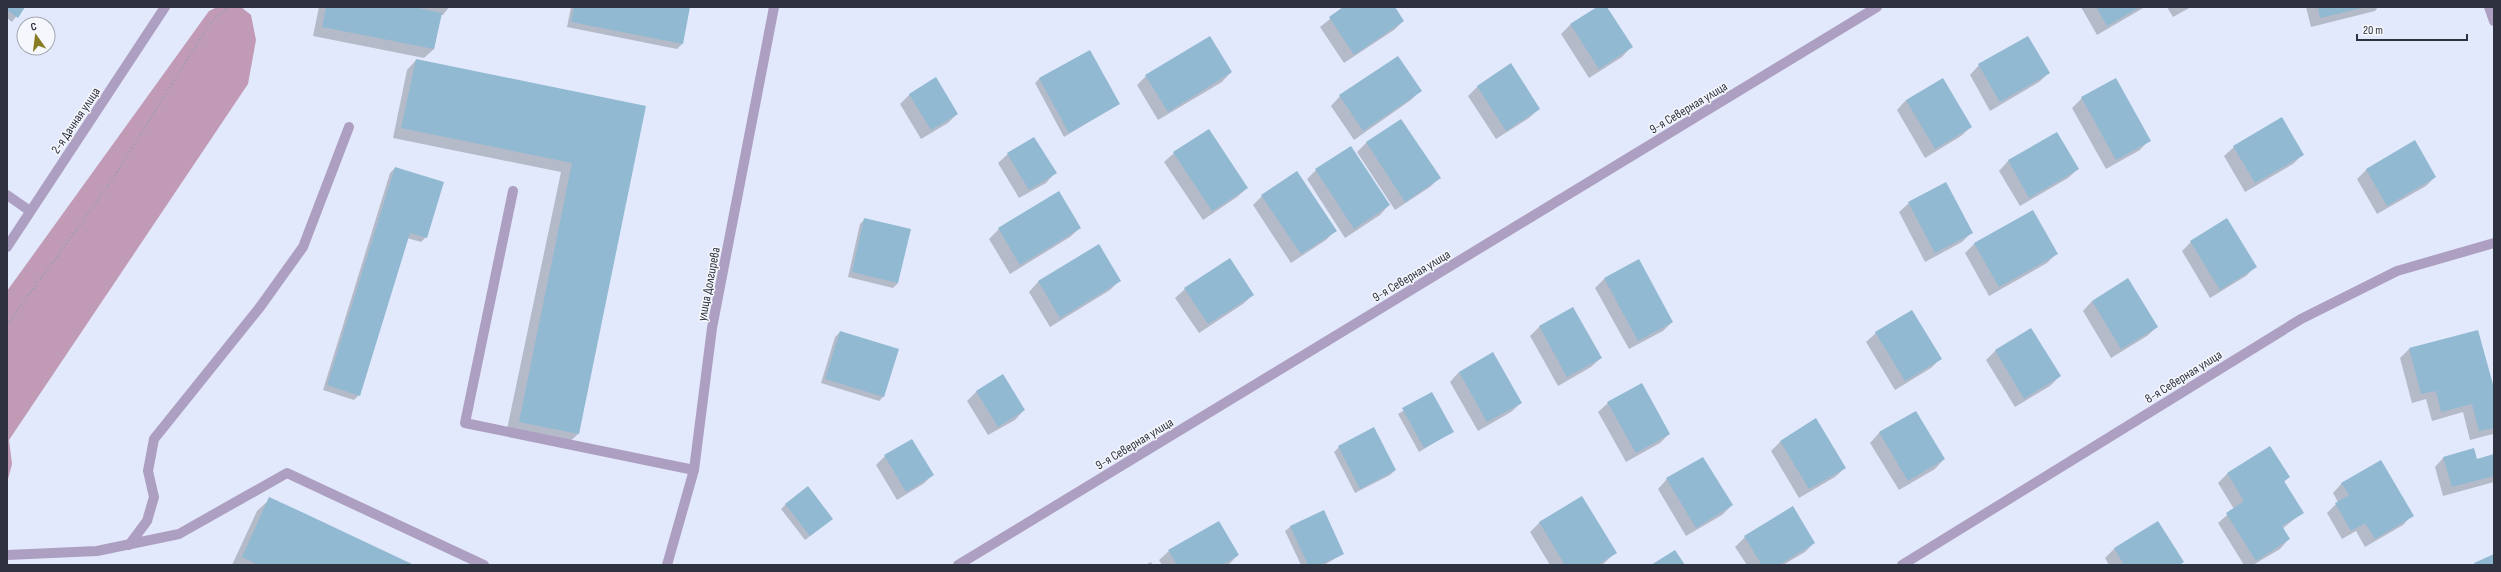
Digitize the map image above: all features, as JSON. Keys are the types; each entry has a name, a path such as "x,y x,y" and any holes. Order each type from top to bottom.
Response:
{"street":[{"name":"2-я Дачная улица","path":"7,247 165,7"},
{"name":"улица Долгирева","path":"667,565 694,470 712,328 774,7"},
{"name":"9-я Северная улица","path":"958,565 1877,7"},
{"path":"2489,7 2494,21"},
{"path":"129,545 147,520 154,497 148,471 154,439 260,307 303,247 349,127"},
{"path":"513,191 465,424 694,470"},
{"path":"7,195 30,211"},
{"name":"8-я Северная улица","path":"1902,565 2301,319 2397,271 2494,243"},
{"path":"7,555 97,551 179,534 287,473 484,565"}],"path":[{"path":"7,325 108,186 211,22 228,7"}],"shaded area":[{"path":"217,7 241,7 251,15 256,40 248,84 9,440 12,464 7,483 7,291 209,11"}],"building":[{"path":"7,7 25,7 19,16 16,17 7,10"},
{"path":"326,7 414,7 442,13 434,49 322,27"},
{"path":"574,7 690,7 683,44 571,22"},
{"path":"1343,7 1395,7 1404,21 1354,55 1329,17"},
{"path":"1597,7 1607,7 1633,47 1599,69 1570,24"},
{"path":"2096,7 2140,7 2107,26"},
{"path":"2318,7 2362,7 2362,8 2320,18"},
{"path":"1210,36 1232,72 1168,112 1145,75"},
{"path":"2028,36 2050,73 2000,102 1978,64"},
{"path":"1090,50 1120,104 1069,133 1039,78"},
{"path":"1398,56 1422,91 1363,131 1339,95"},
{"path":"416,59 646,106 579,434 519,422 572,163 401,128"},
{"path":"1511,63 1540,109 1506,131 1477,86"},
{"path":"936,77 958,114 931,130 909,94"},
{"path":"1943,78 1972,127 1935,149 1906,100"},
{"path":"2116,78 2151,141 2116,160 2081,97"},
{"path":"2282,117 2304,155 2255,183 2233,146"},
{"path":"1401,119 1441,178 1405,202 1366,142"},
{"path":"1209,129 1248,188 1212,211 1173,152"},
{"path":"2057,132 2079,169 2029,198 2008,160"},
{"path":"1034,137 1057,173 1029,190 1007,153"},
{"path":"2415,140 2436,177 2387,206 2366,169"},
{"path":"1351,146 1390,205 1354,229 1315,169"},
{"path":"395,167 444,182 427,238 410,233 360,396 327,385"},
{"path":"1297,171 1337,231 1301,254 1261,195"},
{"path":"1946,182 1973,233 1935,253 1908,202"},
{"path":"1059,191 1081,228 1020,265 998,228"},
{"path":"2033,210 2058,254 1999,287 1974,243"},
{"path":"864,218 911,229 898,283 852,272"},
{"path":"2227,218 2257,267 2220,290 2190,241"},
{"path":"1099,244 1121,281 1060,318 1038,281"},
{"path":"1230,258 1254,295 1208,324 1184,288"},
{"path":"1639,259 1673,322 1638,341 1604,278"},
{"path":"2128,278 2158,327 2121,349 2092,301"},
{"path":"1573,307 1602,358 1567,377 1539,326"},
{"path":"1912,310 1942,359 1905,381 1875,332"},
{"path":"2031,328 2061,376 2024,399 1995,350"},
{"path":"2478,330 2494,388 2494,428 2479,431 2472,404 2441,412 2436,391 2421,394 2409,348"},
{"path":"840,331 899,349 884,397 825,379"},
{"path":"1493,352 1522,403 1487,422 1459,372"},
{"path":"1003,374 1025,410 998,427 976,391"},
{"path":"1642,383 1670,434 1636,453 1607,402"},
{"path":"1432,392 1454,432 1424,448 1402,408"},
{"path":"1916,411 1945,459 1908,481 1879,432"},
{"path":"1816,418 1846,468 1809,489 1780,441"},
{"path":"1374,427 1396,470 1360,489 1338,446"},
{"path":"912,439 934,475 906,492 884,455"},
{"path":"2270,446 2290,477 2284,481 2304,513 2282,526 2290,539 2256,561 2226,513 2244,501 2227,473"},
{"path":"2474,448 2477,459 2494,454 2494,476 2452,487 2443,457"},
{"path":"1703,457 1733,505 1696,528 1666,478"},
{"path":"2381,460 2414,516 2375,539 2365,523 2351,531 2335,503 2349,495 2341,483"},
{"path":"808,486 833,519 810,536 785,504"},
{"path":"1582,496 1617,553 1597,565 1565,565 1539,522"},
{"path":"269,497 414,565 258,565 242,557"},
{"path":"1793,506 1815,543 1779,565 1762,565 1744,536"},
{"path":"1324,510 1344,554 1320,565 1308,565 1290,526"},
{"path":"1219,521 1239,555 1222,565 1177,565 1168,550"},
{"path":"2158,521 2184,562 2179,565 2124,565 2114,548"},
{"path":"1675,550 1685,565 1651,565"},
{"path":"2494,554 2494,565 2475,565 2474,563"}]}
